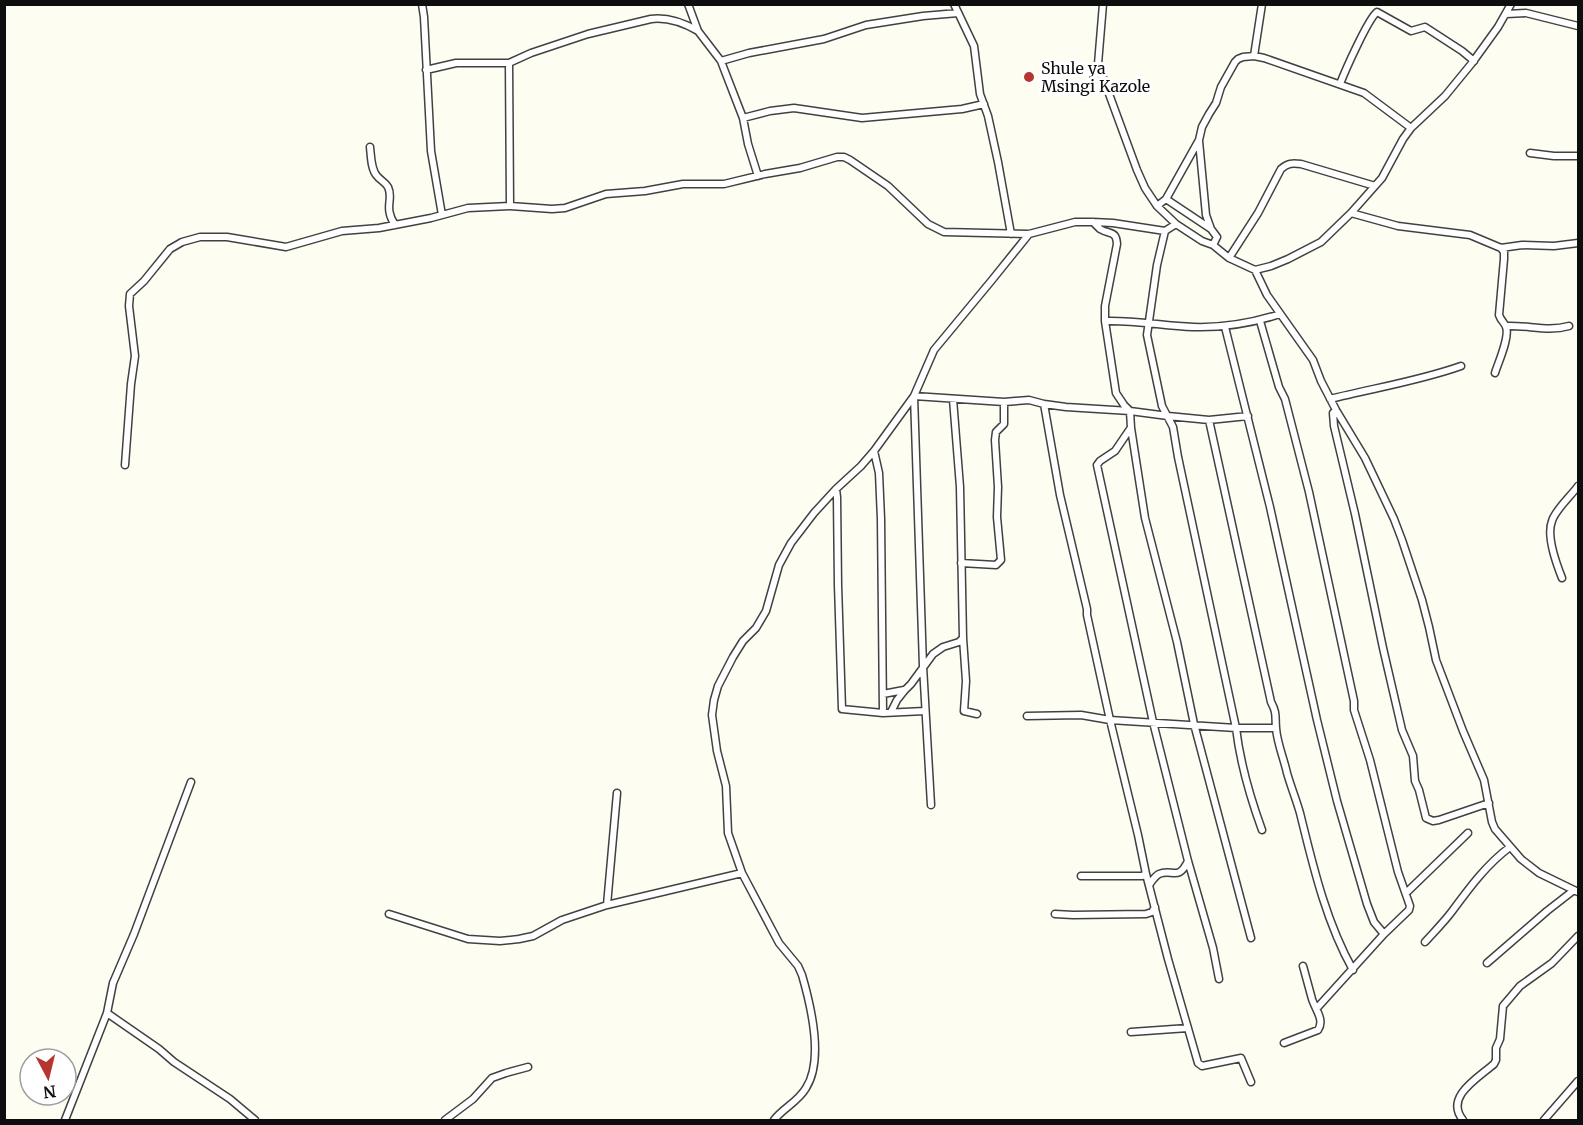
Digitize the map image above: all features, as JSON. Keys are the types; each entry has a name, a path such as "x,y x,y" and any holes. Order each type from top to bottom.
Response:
{"street":[{"path":"422,4 431,151 442,215"},
{"path":"688,4 698,31 721,61 742,118 758,176"},
{"path":"954,4 973,42 980,94 998,162 1011,234"},
{"path":"1103,4 1098,64 1137,170 1146,188 1157,206 1176,224 1229,258 1255,270 1288,260 1321,242 1351,213 1388,168 1411,128 1445,96 1474,60 1511,4"},
{"path":"1254,56 1262,4"},
{"path":"1340,84 1344,72 1377,12 1411,31 1425,27 1474,60"},
{"path":"721,61 749,53 824,39 866,25 958,13"},
{"path":"1506,14 1526,14 1578,26"},
{"path":"426,70 456,63 509,63 531,53 588,34 651,19 682,23 698,31"},
{"path":"1157,206 1166,199 1199,140 1202,127 1235,62 1243,57 1264,58 1364,93 1411,128"},
{"path":"509,63 510,206"},
{"path":"742,118 794,108 862,118 984,105"},
{"path":"1199,140 1206,215 1217,237 1213,246"},
{"path":"370,147 376,176 385,183 389,190 388,214 395,225"},
{"path":"1530,153 1578,156"},
{"path":"125,465 135,356 130,294 173,246 194,238 227,237 286,247 342,231 395,225 471,208 510,206 565,208 606,194 683,183 724,184 800,168 837,156 844,157 888,186 933,228 944,232 1029,234 1075,222 1113,223 1166,231"},
{"path":"1229,258 1258,213 1281,169 1287,164 1300,164 1375,186"},
{"path":"1166,199 1211,229"},
{"path":"1351,213 1398,226 1470,235 1501,248 1522,244 1554,246 1578,243"},
{"path":"1093,222 1116,238 1117,244 1105,306 1105,321 1116,393 1130,411 1145,518 1178,642 1194,724 1251,938"},
{"path":"1176,224 1166,231 1157,265 1147,334 1162,406 1173,428 1237,741 1250,794 1262,830"},
{"path":"774,1120 807,1088 816,1059 815,1039 802,975 798,966 778,943 742,873 728,833 726,786 717,751 712,715 718,686 743,641 756,628 766,611 779,565 791,543 814,513 874,451 914,396 934,350 1029,234"},
{"path":"1495,374 1498,361 1502,356 1507,331 1499,315 1504,259 1504,252 1501,248"},
{"path":"1255,270 1267,295 1313,360 1330,399 1365,458 1402,540 1429,627 1436,660 1484,780 1495,829 1521,859 1539,873 1576,891 1547,911 1487,963"},
{"path":"1105,321 1225,327 1260,321 1280,314"},
{"path":"1260,321 1279,387 1285,399 1303,469 1354,710 1370,760 1398,872 1410,902 1409,910 1384,934 1317,1008"},
{"path":"1506,326 1557,329 1569,326"},
{"path":"1225,327 1248,416 1337,801 1367,904 1374,922 1384,934"},
{"path":"1330,399 1406,382 1461,366"},
{"path":"914,396 1004,402 1029,400 1044,404 1209,420 1248,416"},
{"path":"914,396 923,666 931,805"},
{"path":"953,399 960,487 966,681 964,711 977,714"},
{"path":"961,563 996,565 1001,560 997,517 995,440 996,432 1004,424 1004,402"},
{"path":"1044,404 1060,495 1146,874 1199,1065 1241,1058 1251,1082"},
{"path":"1336,410 1333,413 1334,426 1402,730 1413,756 1415,781 1426,818 1433,821 1439,820 1489,803"},
{"path":"1209,420 1271,702 1277,716 1276,728 1315,873 1342,951 1353,970"},
{"path":"1131,428 1115,451 1097,465 1153,722 1188,861 1213,948 1219,979"},
{"path":"874,451 879,473 883,694 887,713"},
{"path":"1562,578 1554,555 1551,525 1557,512 1578,486"},
{"path":"836,489 842,709 887,713 925,711"},
{"path":"887,713 938,650 959,642 963,638"},
{"path":"883,694 905,690"},
{"path":"1027,716 1081,716 1236,728 1276,728"},
{"path":"65,1120 107,1013 113,983 134,934 191,782"},
{"path":"607,905 617,793"},
{"path":"1406,893 1468,833"},
{"path":"1425,942 1481,874 1510,847"},
{"path":"1149,885 1161,873 1182,871 1188,861"},
{"path":"389,914 468,939 500,941 533,936 562,920 607,905 742,873"},
{"path":"1081,876 1142,876 1146,874"},
{"path":"1055,914 1146,914 1152,912 1155,907"},
{"path":"1463,1120 1456,1106 1458,1098 1496,1060 1503,1006 1520,986 1552,963 1578,936"},
{"path":"1284,1044 1318,1030 1321,1024 1303,966"},
{"path":"107,1013 230,1099 255,1120"},
{"path":"1131,1032 1188,1028"},
{"path":"445,1120 473,1099 492,1078 528,1067"},
{"path":"1544,1120 1578,1081"}],"place":[{"name":"Shule ya Msingi Kazole","path":"1029,77"}]}
